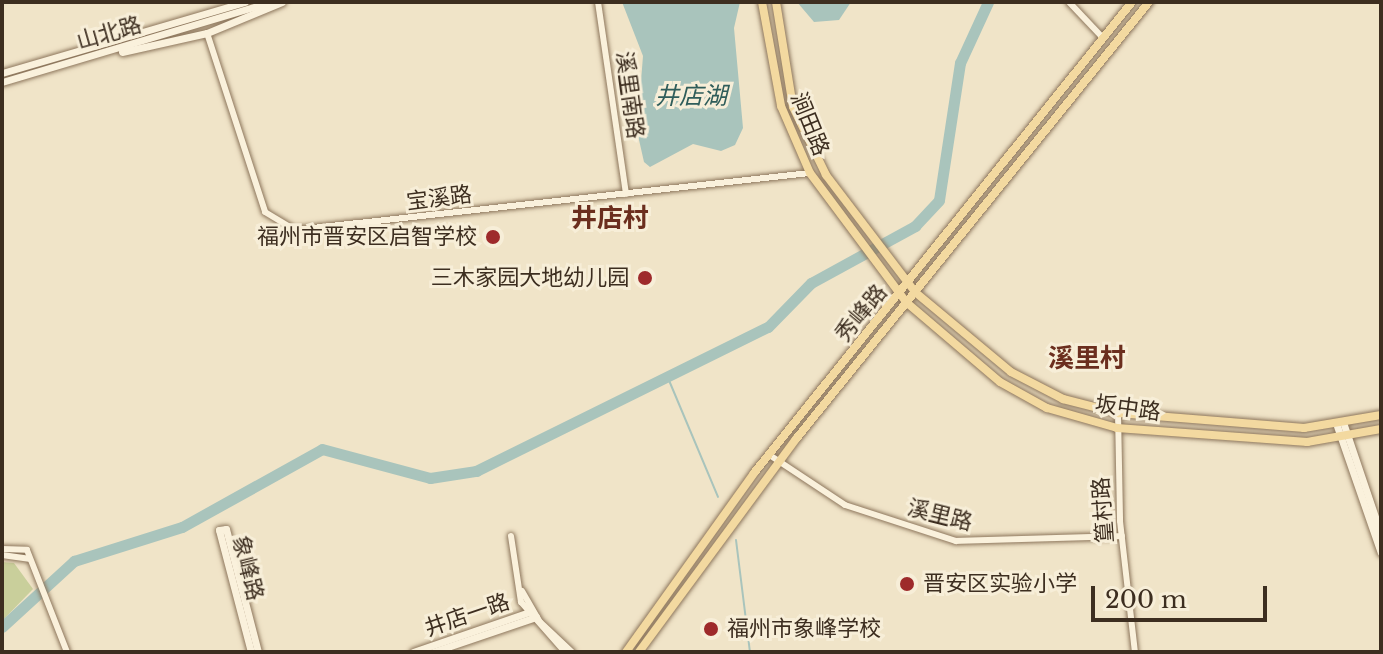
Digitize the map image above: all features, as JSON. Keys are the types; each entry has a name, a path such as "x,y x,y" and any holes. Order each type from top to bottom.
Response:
{"main road":[{"name":"山北路","path":"2,73 245,2"},
{"name":"山北路","path":"2,82 115,51 270,2"},
{"path":"115,51 207,33 282,2"},
{"name":"涧田路","path":"762,2 778,96 810,173 903,298"},
{"name":"涧田路","path":"776,2 801,129 908,285"},
{"name":"秀峰路","path":"626,652 768,454 903,298 908,285 1132,2"},
{"name":"秀峰路","path":"903,298 915,292 1149,2"},
{"path":"908,285 915,292"},
{"name":"坂中路","path":"915,292 1019,378 1118,413 1340,426 1381,415"},
{"path":"639,652 903,298"},
{"name":"坂中路","path":"903,298 1009,388 1117,428 1344,440 1381,429"},
{"path":"1340,426 1381,553"},
{"path":"1344,440 1381,534"},
{"name":"象峰路","path":"251,652 219,530 226,529 258,652"},
{"name":"井店一路","path":"413,652 532,615"},
{"name":"井店一路","path":"433,652 532,615"}],"street":[{"name":"溪里南路","path":"598,2 626,194"},
{"path":"1069,2 1103,38"},
{"name":"宝溪路","path":"207,33 265,212 286,227 323,229 810,173"},
{"name":"篁村路","path":"1118,413 1122,536 1135,652"},
{"name":"溪里路","path":"768,454 845,505 956,541 1122,536"},
{"path":"565,652 532,615 508,536 532,615 572,652"},
{"path":"2,552 22,547 32,562 67,652"}],"green space":[{"path":"2,562 14,563 33,589 2,621"}],"water":[{"name":"井店湖","path":"622,2 740,2 734,28 743,128 735,145 721,151 693,144 650,167 644,162 637,131 643,56"},
{"path":"797,2 851,2 839,20 814,22"}],"waterway":[{"path":"2,627 74,561 182,527 322,449 430,478 476,471 768,327 811,283 915,226 939,200 960,63 988,2"},
{"path":"668,378 718,497"},
{"path":"736,540 750,652"}],"place":[{"name":"福州市晋安区启智学校","path":"493,237"},
{"name":"三木家园大地幼儿园","path":"645,278"},
{"name":"晋安区实验小学","path":"907,584"},
{"name":"福州市象峰学校","path":"711,629"}],"district":[{"name":"井店村","path":"610,219"},
{"name":"溪里村","path":"1087,359"}]}
